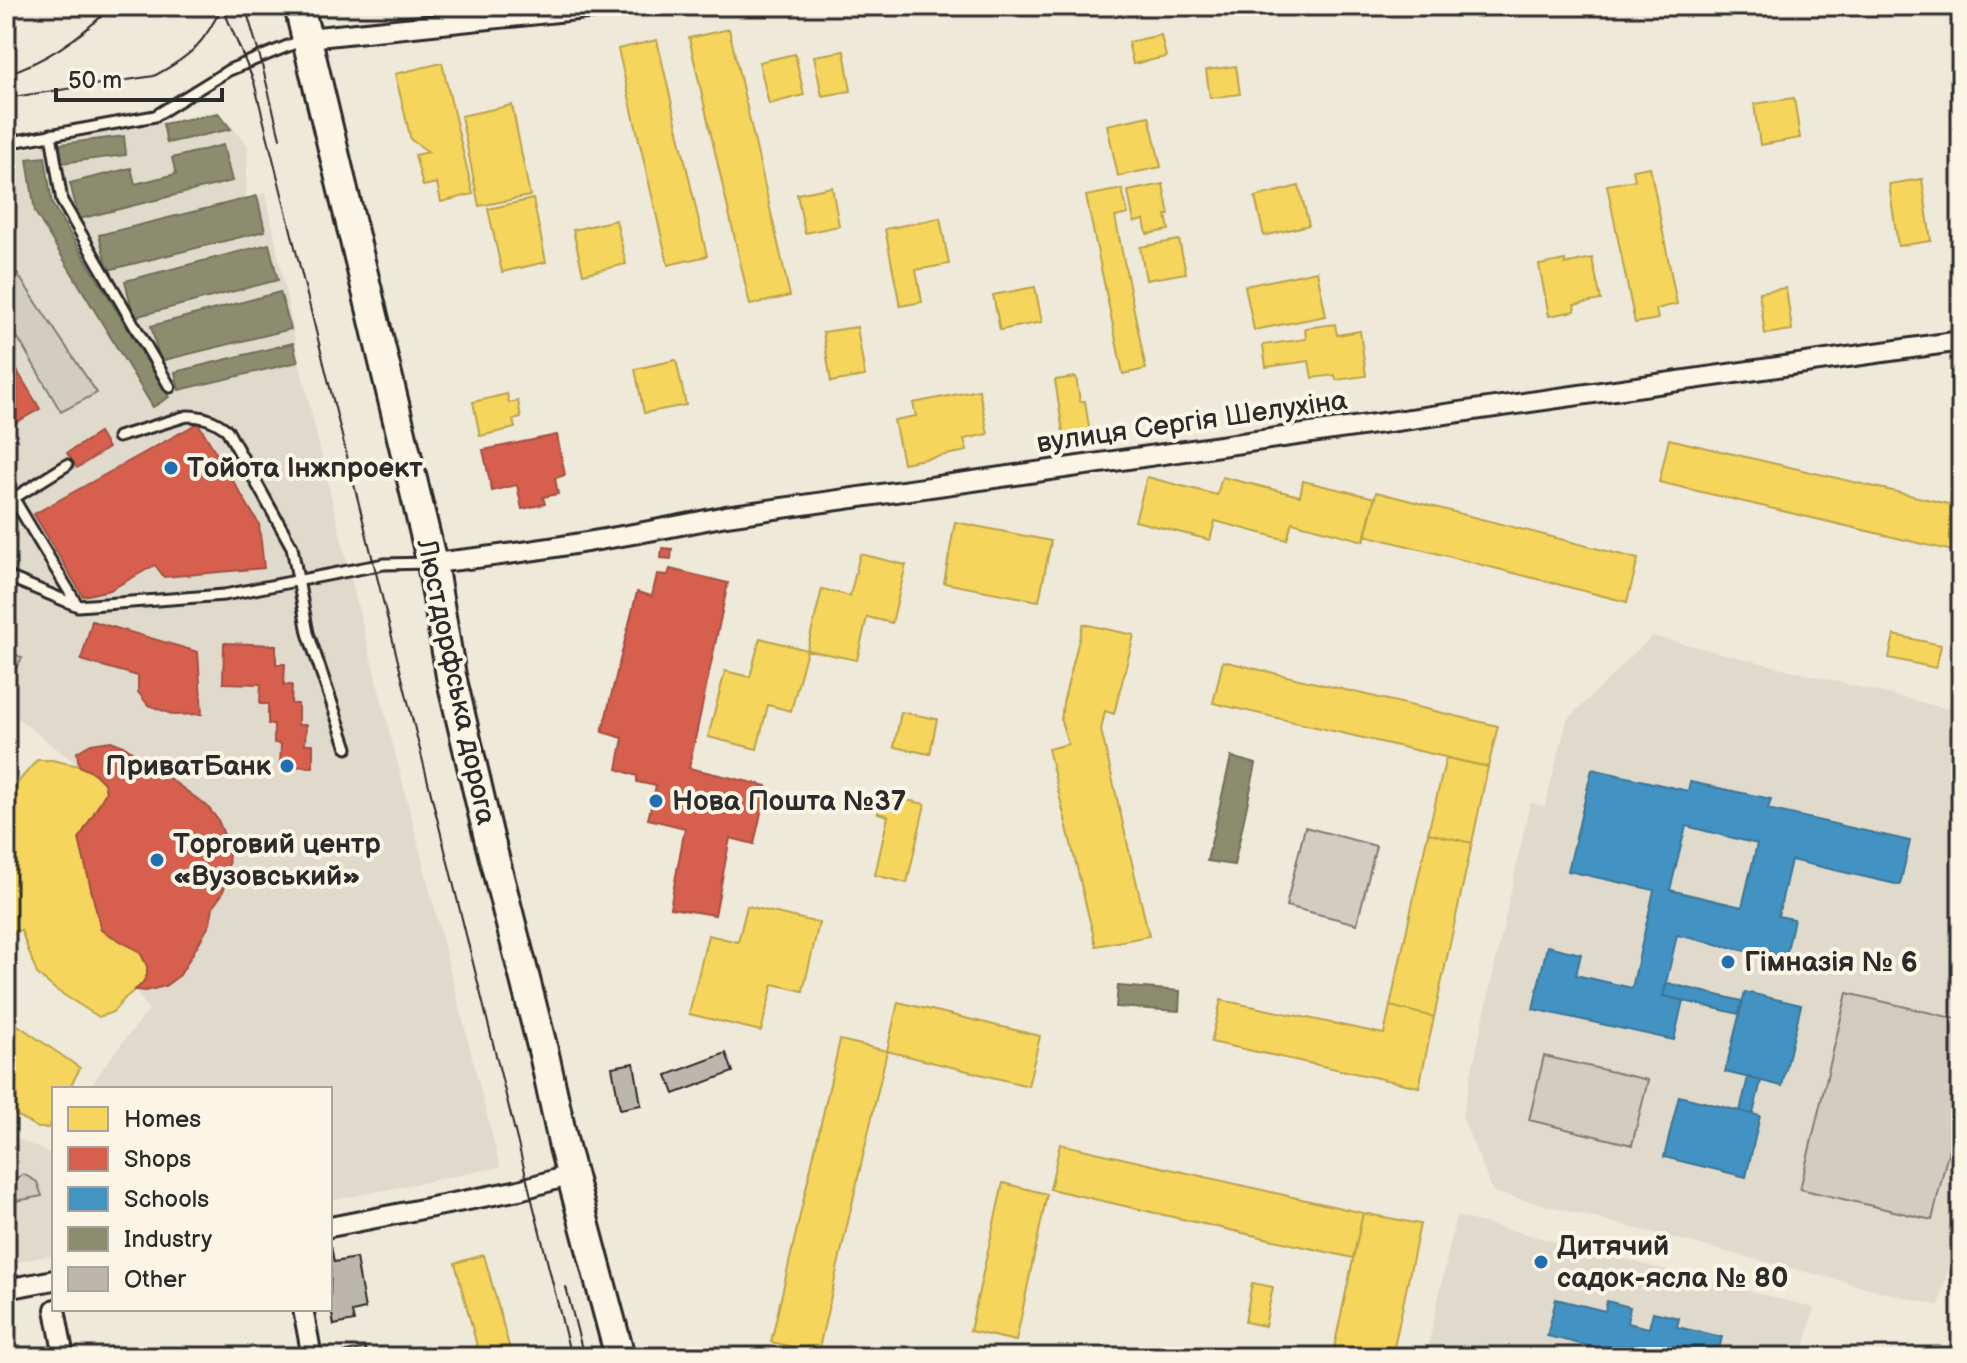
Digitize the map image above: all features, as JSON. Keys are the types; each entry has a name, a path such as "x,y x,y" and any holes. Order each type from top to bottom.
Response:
{"main road":[{"name":"Люстдорфська дорога","path":"299,6 432,563 451,676 489,838 571,1175 620,1357"}],"street":[{"path":"308,38 615,6"},
{"name":"вулиця Сергія Шелухіна","path":"432,563 627,536 726,516 1961,341"},
{"path":"332,1227 519,1190 571,1175"},
{"path":"6,1289 52,1281"},
{"path":"55,1311 64,1357"},
{"path":"303,1311 312,1357"}],"lane":[{"path":"6,143 155,116 229,70 308,38"},
{"path":"51,134 62,201 170,387"},
{"path":"118,437 187,416 215,421 227,430 292,547 308,633 347,748"},
{"path":"14,498 67,465"},
{"path":"6,486 78,606"},
{"path":"6,576 78,606 224,595 384,564 432,563"}],"shaded area":[{"path":"218,111 248,146 246,198 266,193 300,365 349,571 500,1167 332,1201 332,1087 90,1087 149,1010 135,990 142,983 79,766 6,709 6,153"},
{"path":"8,260 97,393 61,412 11,326 6,301"},
{"name":"Гімназія № 6","path":"1652,636 1961,712 1961,1214 1939,1306 1493,1192 1462,1117 1530,803 1545,806 1567,720"},
{"path":"6,648 22,658 6,684"},
{"path":"1305,827 1376,846 1357,924 1286,906"},
{"path":"1847,993 1961,1020 1961,1098 1932,1220 1800,1189"},
{"path":"1544,1056 1648,1080 1632,1145 1529,1120"},
{"path":"6,1133 49,1153 52,1148 52,1255 6,1264"},
{"path":"23,1174 37,1182 42,1196 6,1203 6,1178 11,1183"},
{"name":"Дитячий садок-ясла № 80","path":"1456,1216 1814,1308 1802,1357 1426,1357"}],"building: Homes":[{"path":"729,29 790,296 750,305 689,38"},
{"path":"1161,35 1166,57 1133,64 1128,42"},
{"path":"657,40 707,256 668,265 618,49"},
{"path":"844,51 851,91 822,96 814,56"},
{"path":"795,54 804,95 769,104 759,62"},
{"path":"442,63 473,194 441,202 437,183 423,186 415,155 429,152 411,140 395,74"},
{"path":"1236,66 1240,94 1210,98 1206,70"},
{"path":"1794,98 1800,138 1760,145 1754,104"},
{"path":"512,105 530,196 479,206 461,116"},
{"path":"1149,116 1161,167 1118,176 1107,125"},
{"path":"1650,167 1677,304 1656,309 1658,319 1635,323 1607,185 1635,180 1633,170"},
{"path":"1922,179 1931,241 1898,246 1889,184"},
{"path":"1163,184 1169,230 1147,234 1144,220 1134,222 1128,191"},
{"path":"1299,186 1309,225 1264,236 1255,197"},
{"path":"832,187 839,226 805,233 797,194"},
{"path":"1122,189 1128,214 1115,217 1146,369 1123,374 1086,196"},
{"path":"533,199 546,262 502,272 488,209"},
{"path":"940,218 949,264 916,270 922,302 900,306 885,229"},
{"path":"616,220 626,264 583,274 573,230"},
{"path":"1179,240 1186,273 1146,280 1140,247"},
{"path":"1592,258 1601,300 1574,305 1575,311 1549,316 1539,265 1565,260 1565,264"},
{"path":"1317,271 1326,316 1254,330 1245,286"},
{"path":"1035,287 1042,322 1000,330 993,295"},
{"path":"1786,288 1792,330 1765,334 1759,292"},
{"path":"1335,324 1337,335 1360,331 1366,376 1336,380 1335,375 1312,378 1309,361 1266,367 1263,345 1306,339 1305,328"},
{"path":"857,327 865,376 831,382 823,332"},
{"path":"676,360 686,405 644,413 635,369"},
{"path":"1076,377 1080,401 1085,401 1091,441 1065,445 1055,380"},
{"path":"979,390 988,434 964,439 967,451 903,463 894,420 916,416 913,403"},
{"path":"507,394 509,403 518,401 521,418 513,420 515,428 480,436 473,402"},
{"path":"1669,439 1961,507 1961,553 1659,482"},
{"path":"1147,477 1217,495 1222,477 1300,496 1303,481 1375,498 1364,541 1292,522 1287,540 1215,521 1210,540 1135,521"},
{"path":"1376,492 1638,559 1627,602 1365,535"},
{"path":"955,522 1051,541 1039,601 944,583"},
{"path":"860,554 906,565 892,623 867,617 857,660 807,650 822,589 850,596"},
{"path":"1083,624 1134,635 1114,714 1105,711 1101,730 1149,936 1096,946 1048,749 1068,744 1061,721 1063,703"},
{"path":"1894,635 1941,645 1936,668 1889,658"},
{"path":"760,638 807,650 791,711 768,705 757,749 708,737 725,671 750,677"},
{"path":"1223,661 1498,726 1488,767 1213,703"},
{"path":"901,712 937,719 930,754 894,747"},
{"path":"1446,758 1488,767 1472,843 1428,833"},
{"path":"37,760 79,766 94,773 104,783 106,792 79,839 101,930 140,952 147,966 147,975 142,984 113,1012 99,1017 37,974 21,930 6,931 6,856 9,855 6,808 19,781"},
{"path":"882,795 925,804 907,883 875,875 888,816 878,813"},
{"path":"1428,833 1472,843 1434,1017 1390,1006"},
{"path":"747,906 819,923 803,991 773,984 761,1031 689,1014 708,935 738,942"},
{"path":"1221,1000 1384,1034 1390,1006 1434,1017 1419,1087 1211,1042"},
{"path":"898,1002 1040,1036 1028,1086 887,1051"},
{"path":"6,1017 80,1068 70,1087 52,1087 52,1121 48,1128 38,1128 6,1109"},
{"path":"840,1040 887,1051 818,1353 771,1342"},
{"path":"1060,1144 1363,1213 1353,1258 1050,1189"},
{"path":"1003,1183 1047,1194 1016,1341 970,1331"},
{"path":"1363,1213 1420,1224 1392,1357 1332,1357"},
{"path":"484,1255 512,1357 480,1357 455,1263"},
{"path":"1252,1283 1273,1287 1265,1326 1245,1322"},
{"path":"10,1330 17,1357 6,1357 6,1331"},
{"path":"792,1347 818,1353 837,1357 790,1357"}],"building: Shops":[{"path":"16,369 40,409 6,428 6,375"},
{"name":"Тойота Інжпроект","path":"198,423 259,524 264,568 164,577 155,565 110,590 83,596 34,514"},
{"path":"99,433 108,448 77,468 67,453"},
{"path":"557,435 565,475 555,478 558,494 543,497 545,504 522,509 517,485 492,491 483,450"},
{"path":"6,520 15,535 6,540"},
{"path":"662,548 672,549 671,559 661,558"},
{"path":"670,569 728,583 689,768 767,786 754,844 730,838 715,915 670,908 685,828 648,819 656,786 637,782 637,776 617,769 623,738 602,732 637,592 652,596 657,574 668,575"},
{"path":"92,621 198,652 202,714 174,715 148,705 138,692 138,676 81,660"},
{"path":"224,643 276,645 276,664 285,664 284,685 292,685 291,704 298,704 298,725 306,725 305,744 313,744 313,767 280,766 281,744 274,743 274,724 268,724 268,704 260,704 261,684 223,683"},
{"name":"Торговий центр «Вузовський»","path":"111,741 126,747 207,806 218,820 229,847 228,878 213,907 210,924 180,975 165,986 146,991 135,990 147,975 147,966 140,952 101,930 79,839 106,792 104,783 94,773 79,766 77,752 91,744"}],"building: Schools":[{"path":"1592,769 1688,791 1690,782 1771,799 1768,809 1910,841 1900,885 1791,860 1778,916 1794,919 1785,960 1677,935 1663,996 1683,1000 1674,1040 1533,1009 1547,946 1581,954 1576,975 1632,988 1654,890 1568,871","holes":["1686,826 1757,844 1742,907 1670,890"]},
{"path":"1667,983 1742,1001 1739,1014 1663,996"},
{"path":"1745,992 1801,1005 1782,1086 1725,1072"},
{"path":"1748,1077 1761,1081 1753,1114 1740,1111"},
{"path":"1679,1096 1760,1116 1746,1177 1664,1157"},
{"path":"1556,1299 1605,1311 1607,1301 1630,1307 1627,1323 1649,1328 1653,1312 1679,1318 1677,1327 1722,1337 1717,1357 1612,1357 1614,1352 1547,1336"}],"building: Industry":[{"path":"218,113 231,129 167,143 163,124"},
{"path":"124,136 126,155 62,163 60,144"},
{"path":"223,145 232,181 79,219 70,183 131,168 135,184 176,174 172,158"},
{"path":"45,157 52,204 169,397 153,407 35,212 27,159"},
{"path":"257,196 265,231 108,270 99,235"},
{"path":"269,244 278,280 134,317 125,281"},
{"path":"280,292 291,329 160,361 151,326"},
{"path":"293,343 298,362 179,390 175,372"},
{"path":"1231,757 1256,764 1234,865 1207,861"},
{"path":"1118,986 1180,991 1179,1011 1116,1007"}],"building: Other":[{"path":"160,6 180,6 180,8 161,12"},
{"path":"726,1053 733,1072 674,1094 667,1075"},
{"path":"634,1063 641,1105 620,1109 612,1067"},
{"path":"332,1251 334,1262 356,1258 365,1309 352,1312 354,1321 334,1325"},
{"path":"365,1348 367,1357 343,1357 342,1353"}],"tram line":[{"path":"6,74 36,62 63,46 112,6"},
{"path":"222,6 254,82 571,1357"},
{"path":"6,98 154,76 195,48 222,6"},
{"path":"245,6 280,138"},
{"path":"566,1287 584,1357"}],"place":[{"name":"Тойота Інжпроект","path":"171,468"},
{"name":"ПриватБанк","path":"287,766"},
{"name":"Нова Пошта №37","path":"656,801"},
{"name":"Торговий центр «Вузовський»","path":"157,860"},
{"name":"Гімназія № 6","path":"1728,962"},
{"name":"Дитячий садок-ясла № 80","path":"1541,1262"}]}
